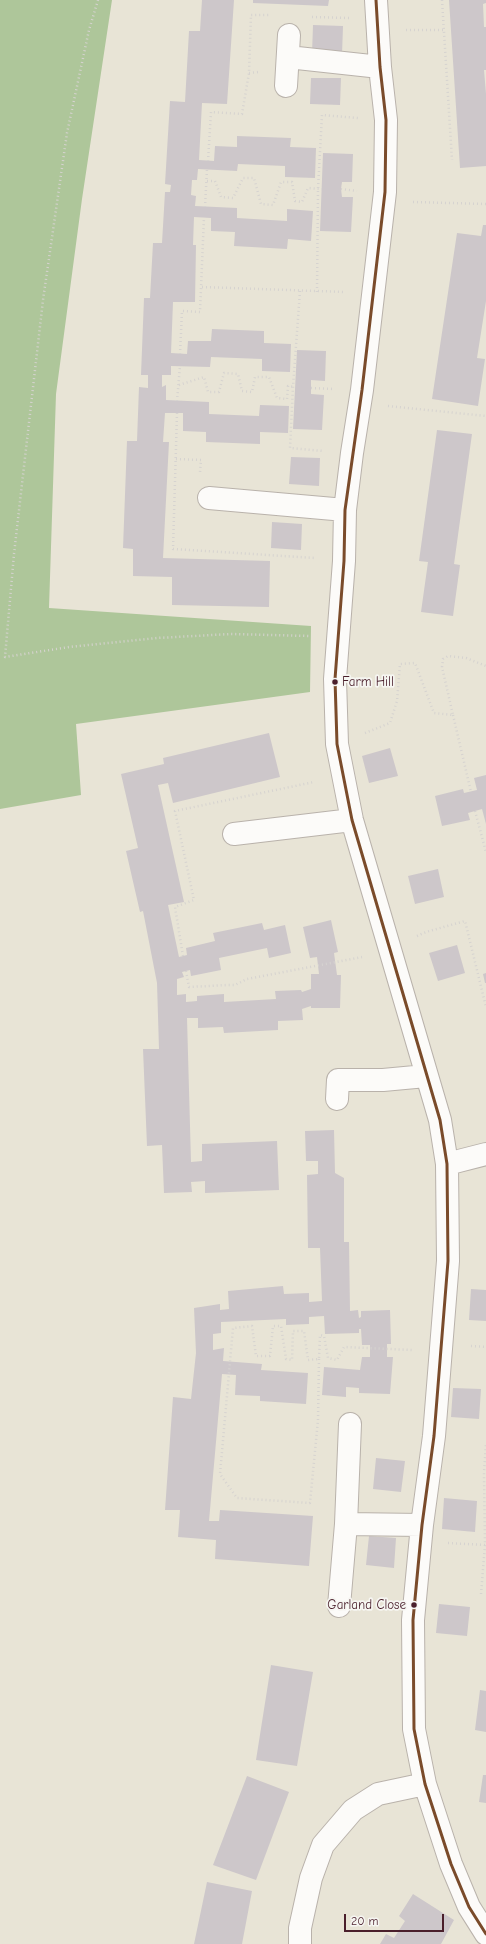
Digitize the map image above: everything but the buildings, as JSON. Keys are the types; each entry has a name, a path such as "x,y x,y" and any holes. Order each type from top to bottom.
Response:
{"street":[{"path":"376,0 380,67 386,120 384,201 360,404 345,510 344,561 335,679 337,744 352,820 440,1120 447,1164 448,1261 434,1436 422,1532 414,1620 414,1729 425,1784 457,1878 469,1907 486,1934"},
{"path":"286,86 289,35"},
{"path":"288,57 380,67"},
{"path":"209,498 345,510"},
{"path":"234,834 352,820"},
{"path":"337,1099 338,1080 383,1080 426,1076"},
{"path":"447,1164 486,1154"},
{"path":"338,1606 346,1524 350,1424"},
{"path":"346,1524 422,1532"},
{"path":"300,1944 300,1928 311,1878 323,1844 353,1810 378,1794 425,1784"}],"path":[{"path":"98,0 89,30 67,133 43,300 15,546 5,657 69,647 157,638 231,634 338,636"},
{"path":"442,0 452,160"},
{"path":"208,161 211,112 242,114 249,73 251,15"},
{"path":"427,29 444,30"},
{"path":"317,292 318,189 322,115 356,118"},
{"path":"205,207 207,169"},
{"path":"206,181 215,182 221,197 233,198 243,178 254,178 261,204 273,205 281,182 292,182 295,201 302,202 308,188 322,189"},
{"path":"341,190 350,190"},
{"path":"384,201 486,204"},
{"path":"180,354 182,311 200,312 204,217"},
{"path":"202,287 351,292"},
{"path":"300,291 290,448 324,451"},
{"path":"177,401 180,366"},
{"path":"179,384 204,377 208,392 219,392 224,373 238,374 242,391 252,392 255,376 269,377 277,398 287,399 288,386 294,387"},
{"path":"311,388 322,388"},
{"path":"360,404 486,416"},
{"path":"176,413 173,549 297,557"},
{"path":"471,792 442,667 443,659 448,656 466,658 486,666"},
{"path":"337,744 390,723 397,701 400,664 415,663 434,713 453,715"},
{"path":"475,811 486,852"},
{"path":"426,932 465,921 486,1007"},
{"path":"186,971 189,987 228,985 254,978 344,961"},
{"path":"319,1359 308,1360 304,1331 293,1331 292,1360 286,1359 281,1326 273,1326 270,1356 256,1356 252,1326 233,1328 220,1474 237,1498 310,1503 318,1420 320,1335 324,1336 328,1358 338,1360 344,1346 409,1350"},
{"path":"468,1346 486,1347"},
{"path":"481,1594 485,1545 486,1443"},
{"path":"422,1532 485,1545"}],"green space":[{"path":"0,0 112,0 82,199 56,394 49,608 311,626 310,692 76,724 81,795 0,809"}],"transit line":[{"path":"376,0 380,67 386,120 385,192 362,390 345,510 344,561 335,679 337,744 352,820 440,1120 447,1164 448,1261 434,1436 422,1525 413,1620 414,1729 425,1784 451,1864 469,1907 486,1934"}],"place":[{"name":"Farm Hill","path":"335,682"},
{"name":"Garland Close","path":"414,1605"}]}
